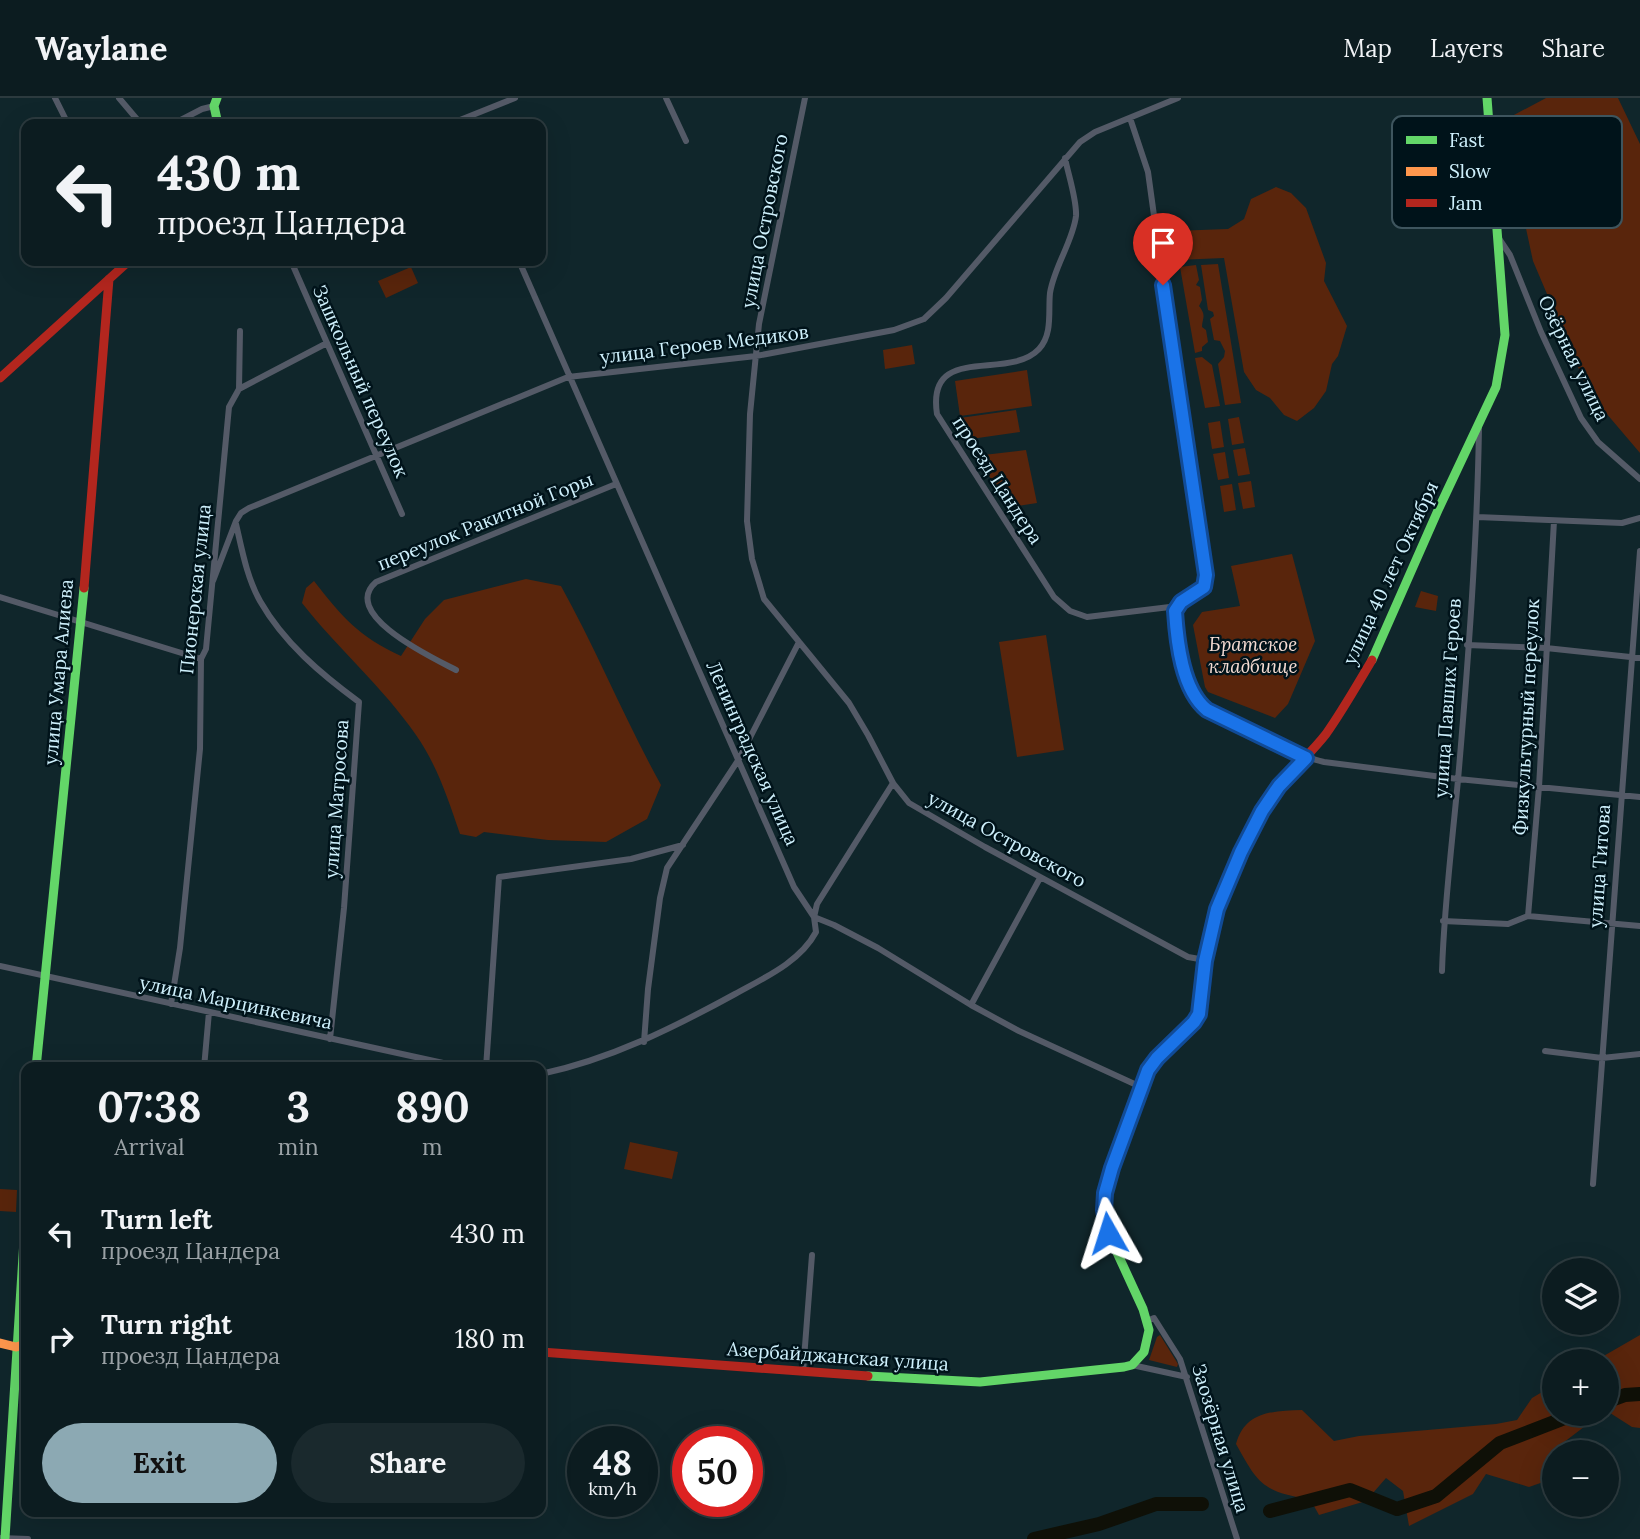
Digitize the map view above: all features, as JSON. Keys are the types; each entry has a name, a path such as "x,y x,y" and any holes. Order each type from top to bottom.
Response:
{"main road":[{"name":"улица 40 лет Октября","path":"1487,98 1488,116"},
{"name":"улица 40 лет Октября","path":"1147,1321 1112,1244 1104,1210 1105,1193 1112,1168 1148,1070 1199,1014 1205,961 1220,898 1241,852 1262,811 1279,786 1325,735 1378,649 1439,508 1496,387 1505,335 1496,228"},
{"path":"0,378 123,266"},
{"name":"улица Умара Алиева","path":"37,1062 81,622 98,379 108,279"},
{"path":"1132,1365 1144,1352 1148,1341 1147,1321"},
{"path":"0,1343 21,1346 2,1538"},
{"name":"Азербайджанская улица","path":"546,1352 933,1381 980,1381 1132,1365"}],"street":[{"path":"55,98 66,119"},
{"path":"120,98 137,119"},
{"path":"466,119 515,98"},
{"path":"666,98 686,141"},
{"name":"улица Островского","path":"805,98 766,288 750,414 747,521 751,559 764,600 849,703 893,783 909,803 1188,957 1205,961"},
{"name":"улица Героев Медиков","path":"236,522 241,513 249,508 568,377 756,356 894,330 924,319 946,298 1065,158 1087,136 1178,98"},
{"path":"183,119 216,102"},
{"path":"1130,118 1148,172 1206,575 1204,587 1175,611 1185,675 1197,702 1221,718 1306,758 1324,762 1458,779 1640,797"},
{"name":"проезд Цандера","path":"1065,158 1076,216 1051,290 1048,335 1038,350 1019,361 959,368 945,376 938,385 935,404 937,414 1054,597 1070,611 1087,617 1178,606"},
{"name":"Озёрная улица","path":"1497,236 1510,254 1541,332 1581,418 1598,442 1640,479"},
{"name":"Зашкольный переулок","path":"293,266 402,514"},
{"name":"Ленинградская улица","path":"521,266 794,887 814,917"},
{"name":"Пионерская улица","path":"171,1004 180,948 200,749 201,659 206,649 229,407 239,389 240,331"},
{"path":"239,389 327,343"},
{"name":"улица Павших Героев","path":"1442,971 1443,921 1458,779 1477,517 1479,427"},
{"name":"переулок Ракитной Горы","path":"456,670 408,645 380,621 368,604 366,597 369,588 376,582 616,484"},
{"path":"1477,517 1622,523 1640,518"},
{"name":"Физкультурный переулок","path":"1528,916 1539,787 1554,521"},
{"path":"213,581 236,522"},
{"name":"улица Матросова","path":"236,522 248,572 260,600 276,626 317,670 359,702 344,908 330,1039"},
{"name":"улица Титова","path":"1593,1184 1620,796 1636,658 1640,551"},
{"path":"0,597 201,659"},
{"path":"645,1042 648,989 660,898 667,868 739,759 799,642"},
{"path":"1467,645 1546,648 1636,658"},
{"path":"546,1073 645,1042 777,971 799,954 816,932 814,917 817,904 893,783"},
{"path":"486,1062 499,877 631,859 683,845"},
{"path":"971,1005 1040,877"},
{"path":"1443,921 1508,924 1528,916 1640,926"},
{"path":"814,917 878,948 1018,1031 1141,1087"},
{"name":"улица Марцинкевича","path":"0,966 438,1062"},
{"path":"205,1062 209,1012"},
{"path":"1545,1051 1602,1058 1640,1054"},
{"path":"803,1372 812,1255"},
{"name":"Заозёрная улица","path":"1147,1321 1154,1318 1180,1359 1237,1539"},
{"path":"1132,1365 1187,1377"},
{"path":"2,1538 28,1539"}],"green space":[{"path":"1546,98 1618,98 1640,144 1640,453 1589,393 1533,261 1526,228 1622,228 1622,116 1512,116"},
{"path":"1276,187 1291,193 1306,208 1326,263 1324,281 1347,326 1338,356 1332,364 1326,391 1314,408 1297,421 1284,415 1270,398 1256,390 1244,372 1224,258 1176,260 1173,231 1228,229 1244,219 1251,199"},
{"path":"1218,264 1241,403 1225,405 1218,364 1225,351 1220,341 1214,340 1210,319 1214,316 1213,312 1208,310 1201,265"},
{"path":"1196,265 1199,280 1196,285 1200,287 1202,300 1199,306 1203,315 1202,327 1206,330 1208,342 1202,347 1202,351 1195,353 1180,267"},
{"path":"411,267 418,283 386,298 378,281"},
{"path":"912,345 915,364 885,369 883,350"},
{"path":"1202,357 1212,365 1220,406 1205,408 1195,358"},
{"path":"1027,370 1032,406 960,416 955,381"},
{"path":"1016,410 1020,432 964,440 960,418"},
{"path":"1239,417 1244,443 1232,445 1228,419"},
{"path":"1220,421 1224,447 1212,449 1208,423"},
{"path":"1245,448 1250,474 1238,476 1233,450"},
{"path":"1026,450 1037,503 1011,507 975,456"},
{"path":"1225,452 1229,478 1218,480 1213,454"},
{"path":"1251,481 1255,507 1243,509 1238,483"},
{"path":"1232,484 1236,510 1224,512 1220,486"},
{"name":"Братское кладбище","path":"1292,554 1315,641 1288,704 1275,718 1208,692 1193,625 1202,612 1240,606 1231,566"},
{"path":"526,579 561,586 661,785 647,819 606,842 548,840 484,832 476,837 460,834 436,770 416,735 302,603 306,588 314,581 333,605 362,633 401,656 425,619 444,600"},
{"path":"1421,591 1438,596 1436,611 1415,607"},
{"path":"1046,635 1064,750 1017,757 999,642"},
{"path":"630,1142 678,1152 672,1179 624,1169"},
{"path":"0,1189 17,1190 16,1212 0,1211"},
{"path":"1160,1335 1178,1364 1177,1367 1149,1360"},
{"path":"1640,1335 1640,1428 1632,1427 1619,1419 1619,1349 1616,1349"},
{"path":"1542,1392 1542,1426 1585,1426 1567,1440 1542,1440 1542,1482 1529,1487 1486,1474 1473,1494 1409,1526 1403,1491 1386,1478 1366,1501 1319,1515 1310,1499 1282,1493 1264,1484 1250,1468 1236,1444 1246,1425 1271,1412 1302,1410 1334,1441 1359,1436 1517,1420 1532,1398"}],"waterway":[{"path":"1619,1397 1640,1394"},
{"path":"1270,1511 1350,1490 1397,1509 1436,1496 1500,1443 1544,1426"},
{"path":"1034,1539 1099,1524 1156,1504 1202,1504"}],"traffic: fast":[{"path":"217,98 214,106 217,119"},
{"path":"1487,98 1488,116"},
{"path":"1372,660 1496,387 1505,335 1497,228"},
{"path":"37,1062 84,588"},
{"path":"868,1376 980,1382 1124,1367 1132,1365 1144,1352 1149,1330 1143,1309 1108,1233 1104,1204 1112,1168 1148,1070 1199,1014 1203,974"},
{"path":"5,1538 21,1287"}],"traffic: slow":[{"path":"0,1343 21,1346"}],"traffic: jam":[{"path":"0,378 123,266"},
{"path":"84,588 109,279"},
{"path":"1203,974 1220,901 1252,827 1279,786 1326,734 1372,660"},
{"path":"546,1352 868,1376"}],"route":[{"path":"1108,1233 1104,1210 1105,1193 1142,1084 1157,1058 1199,1014 1205,961 1220,898 1262,811 1279,786 1306,758 1207,710 1197,702 1185,675 1175,611 1181,602 1204,587 1206,575 1163,285"}]}
